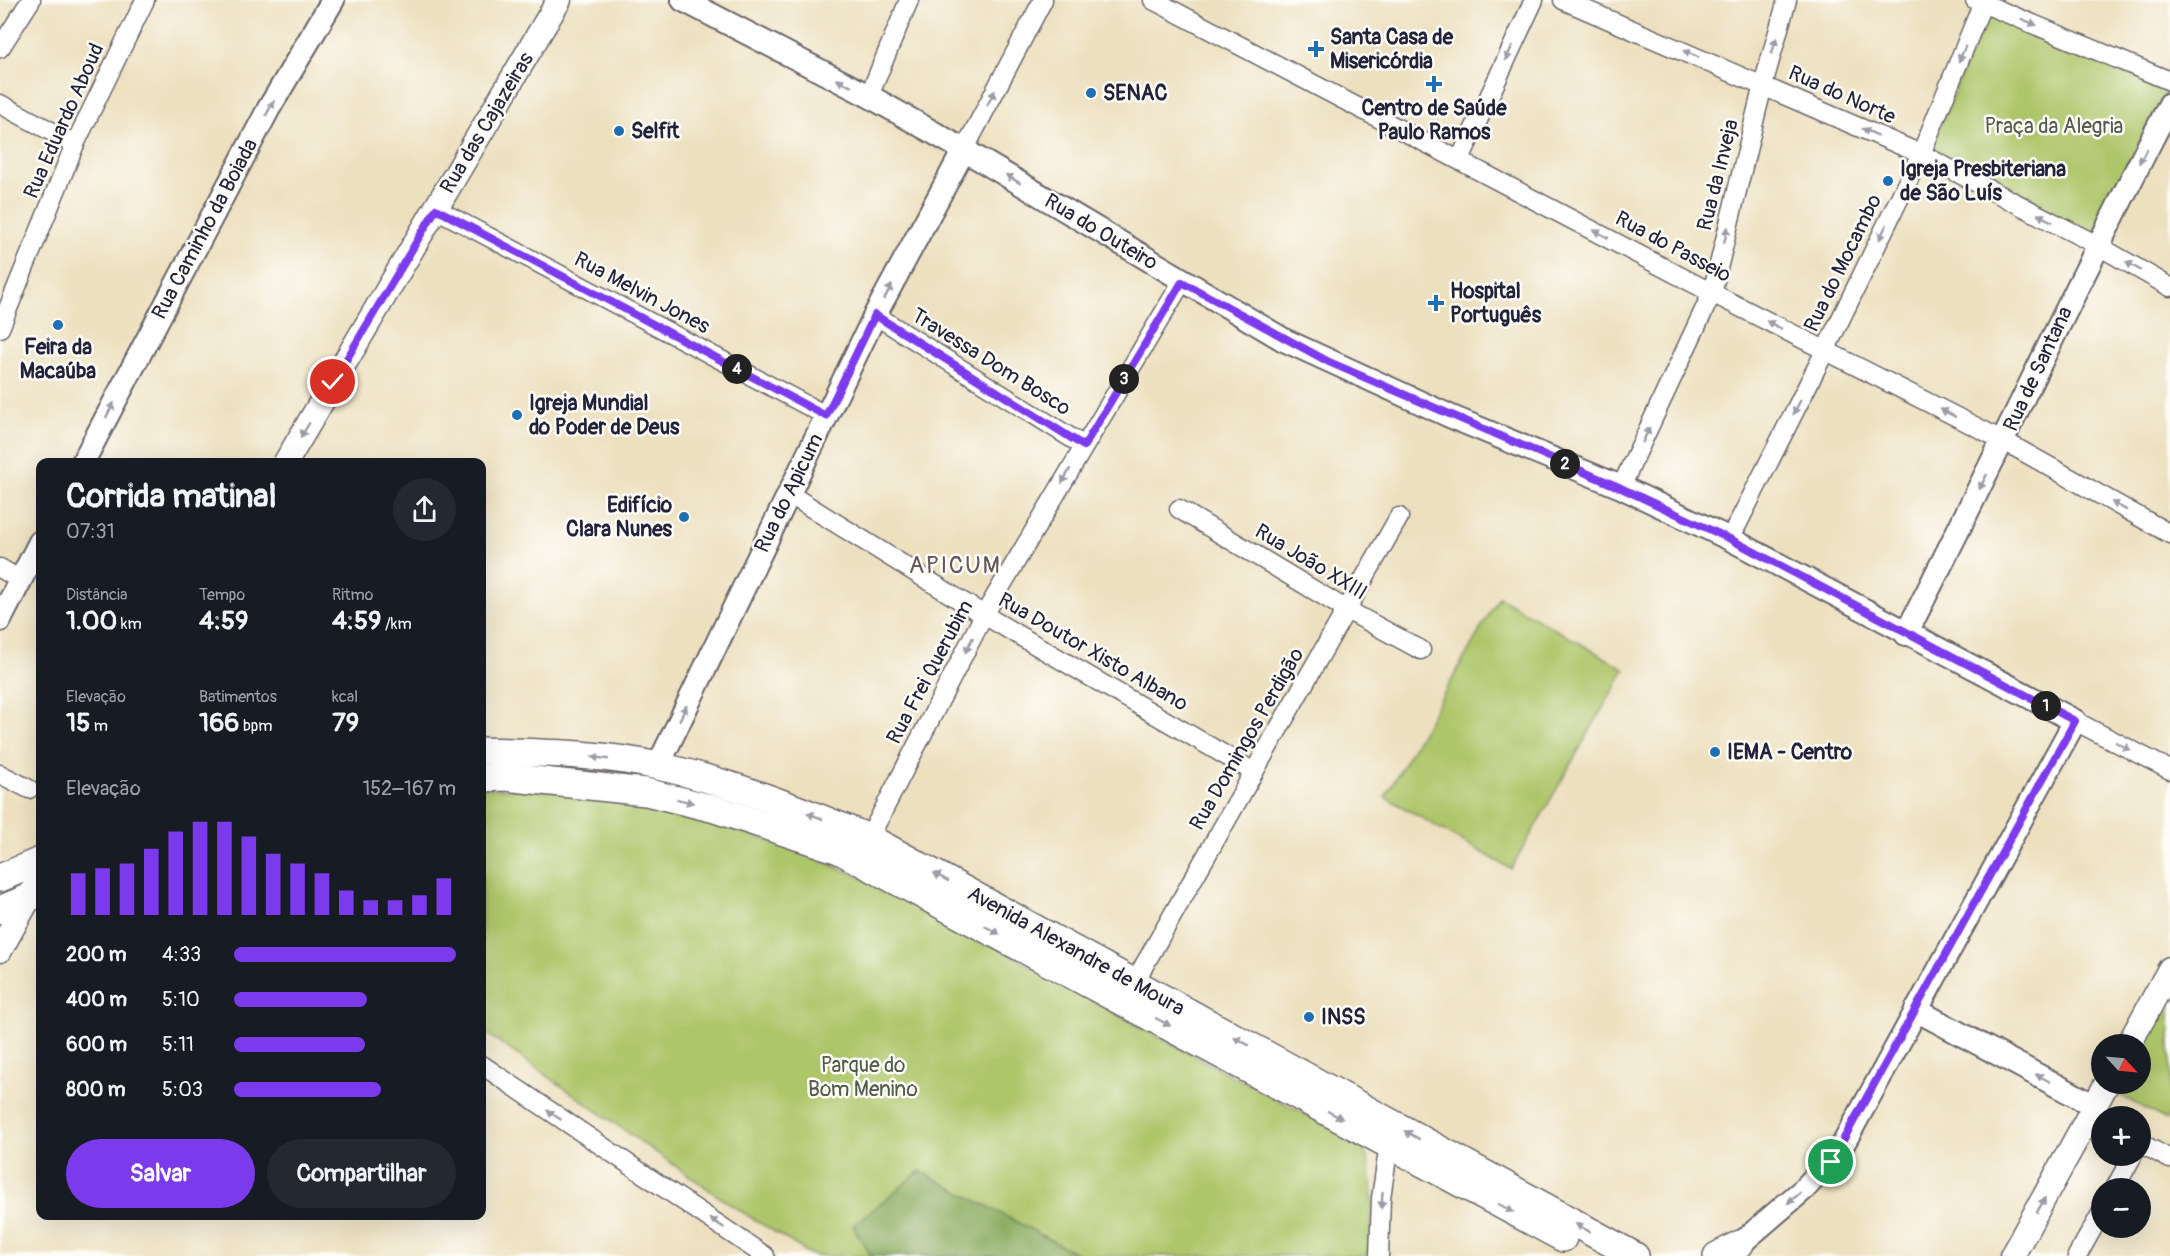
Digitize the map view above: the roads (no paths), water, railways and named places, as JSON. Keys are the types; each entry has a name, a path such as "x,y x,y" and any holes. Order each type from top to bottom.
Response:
{"main road":[{"name":"Rua das Cajazeiras","path":"288,458 559,0"},
{"name":"Avenida Alexandre de Moura","path":"486,751 574,755 658,766 740,789 869,838 1635,1256"},
{"path":"494,777 549,772 643,783 652,777 658,766"},
{"name":"Avenida Alexandre de Moura","path":"494,777 646,792 715,809 839,850 866,862 1596,1256"},
{"path":"715,809 718,796 740,789"},
{"path":"0,878 36,863"},
{"path":"0,910 36,891"},
{"path":"0,950 36,892"},
{"path":"2134,1034 2170,969"},
{"path":"2012,1256 2091,1127"}],"street":[{"path":"0,48 31,0"},
{"name":"Rua Eduardo Aboud","path":"0,328 75,144 145,0"},
{"name":"Rua Caminho da Boiada","path":"85,458 270,108 333,0"},
{"name":"Rua do Outeiro","path":"683,0 868,96 964,150 1182,282 1329,362 1621,488 1730,539 1906,634 2170,770"},
{"path":"868,96 909,0"},
{"name":"Rua do Apicum","path":"658,766 875,315 1043,0"},
{"name":"Rua do Passeio","path":"1153,0 1460,159 1712,294 2004,441 2170,534"},
{"path":"1460,159 1534,0"},
{"name":"Rua do Norte","path":"1563,0 1921,154 2097,245 2170,287"},
{"name":"Rua da Inveja","path":"1621,488 1712,294 1763,85 1787,0"},
{"path":"1981,1 2170,81"},
{"name":"Rua do Mocambo","path":"1730,539 1826,351 1921,154 1981,1"},
{"path":"0,104 75,144"},
{"name":"Rua de Santana","path":"1906,634 2004,441 2097,245 2170,104"},
{"name":"Rua Melvin Jones","path":"436,209 826,416"},
{"name":"Rua Frei Querubim","path":"869,838 984,615 1182,282"},
{"name":"Travessa Dom Bosco","path":"875,315 1084,446"},
{"name":"Rua Doutor Xisto Albano","path":"789,494 984,615 1254,772"},
{"name":"Rua João XXIII","path":"1179,509 1347,610 1421,650"},
{"name":"Rua Domingos Perdigão","path":"1134,983 1399,517"},
{"path":"0,620 36,550"},
{"path":"0,568 20,580"},
{"path":"1729,1252 1831,1162 2075,721"},
{"path":"0,774 29,789"},
{"path":"1916,1010 2092,1106"},
{"path":"486,1068 765,1256"},
{"path":"1380,1256 1381,1198 1389,1144"},
{"path":"2151,1149 2170,1159"},
{"path":"2077,1256 2091,1231"}],"place":[{"name":"Santa Casa de Misericórdia","path":"1316,49"},
{"name":"Centro de Saúde Paulo Ramos","path":"1434,84"},
{"name":"SENAC","path":"1091,93"},
{"name":"Selfit","path":"619,131"},
{"name":"Igreja Presbiteriana de São Luís","path":"1888,181"},
{"name":"Hospital Português","path":"1436,303"},
{"name":"Feira da Macaúba","path":"58,325"},
{"name":"Igreja Mundial do Poder de Deus","path":"517,415"},
{"name":"Edifício Clara Nunes","path":"684,517"},
{"name":"IEMA - Centro","path":"1715,752"},
{"name":"INSS","path":"1309,1017"}],"district":[{"name":"APICUM","path":"955,565"}],"park label":[{"name":"Praça da Alegria","path":"2054,126"},
{"name":"Parque do Bom Menino","path":"863,1077"}]}
